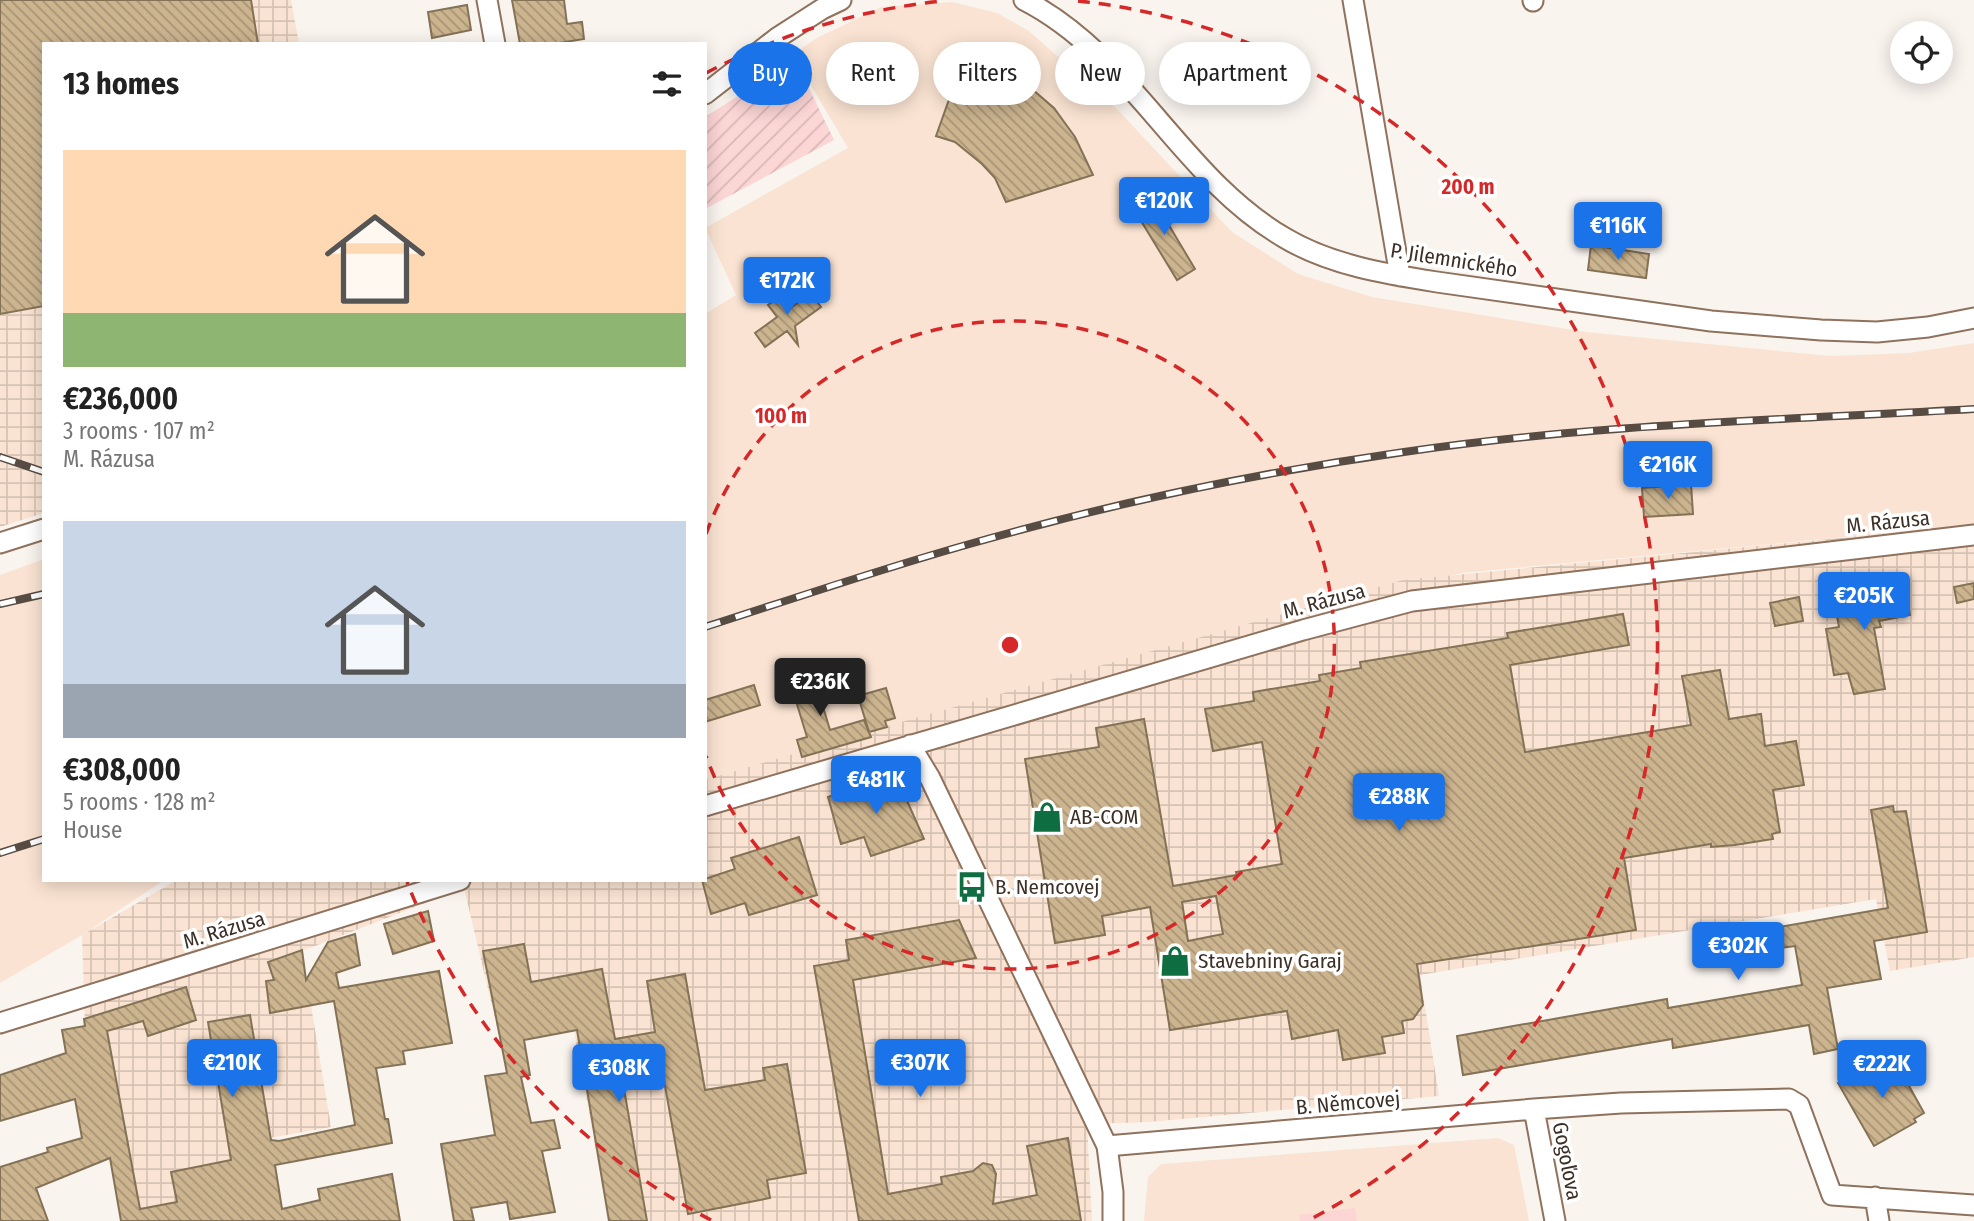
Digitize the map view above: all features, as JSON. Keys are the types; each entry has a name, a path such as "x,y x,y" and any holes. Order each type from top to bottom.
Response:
{"street":[{"path":"488,0 495,42"},
{"path":"707,92 777,38 841,0"},
{"name":"P. Jilemnického","path":"1024,0 1055,18 1100,55 1206,174 1257,220 1286,239 1328,258 1400,276 1711,321 1877,332 1928,327 1974,318"},
{"path":"1353,0 1400,276"},
{"path":"0,543 42,530"},
{"name":"M. Rázusa","path":"707,805 1303,629 1412,601 1974,536"},
{"path":"910,745 930,778 1107,1146 1113,1192 1113,1221"},
{"name":"M. Rázusa","path":"0,1023 454,882"},
{"name":"B. Němcovej","path":"1107,1146 1621,1103 1789,1099 1799,1105 1832,1195 1974,1205"},
{"name":"Gogoľova","path":"1534,1109 1555,1221"},
{"path":"1875,1197 1879,1221"}],"shaded area":[{"path":"0,0 291,0 299,42 42,42 42,514 0,527"},
{"path":"952,2 997,13 1029,31 1055,54 1055,105 1112,105 1232,232 1298,274 1372,297 1585,332 1830,356 1909,353 1974,343 1974,525 1461,573 707,783 707,313 736,295 707,232 707,227 848,148 812,87 811,42 881,7"},
{"path":"812,94 834,140 707,208 707,116 728,102 728,105 812,105"},
{"path":"1974,525 1974,957 1890,971 1876,899 1420,975 1439,1096 1148,1122 1087,1124 1092,1221 609,1221 574,1031 501,1044 464,888 302,951 331,1127 270,1138 285,1221 122,1221 85,1026 82,935 174,882 707,882 707,779 1403,580"},
{"path":"42,560 42,882 161,882 82,935 0,983 0,575"},
{"path":"1498,1138 1514,1145 1529,1221 1144,1221 1148,1177 1161,1164"},
{"path":"1355,1208 1357,1221 1300,1221 1299,1215"}],"building":[{"path":"0,0 251,0 258,42 42,42 42,306 0,314"},
{"path":"512,0 564,0 567,24 582,22 584,39 565,42 520,42"},
{"path":"467,5 471,30 432,38 428,12"},
{"path":"1041,97 1054,108 1075,137 1093,175 1006,202 995,178 982,164 955,142 936,136 947,105 1041,105"},
{"path":"1151,195 1195,269 1177,280 1132,206"},
{"path":"1591,245 1649,254 1646,278 1588,270"},
{"path":"789,290 792,307 811,293 821,307 795,326 798,345 787,331 765,347 755,333 777,317 768,305"},
{"path":"1691,484 1693,514 1644,517 1642,488"},
{"path":"1893,578 1898,583 1904,582 1910,615 1879,621 1881,627 1874,628 1885,689 1854,694 1848,673 1834,675 1826,629 1839,627 1833,595 1873,588 1882,581"},
{"path":"1974,583 1974,599 1957,603 1954,587"},
{"path":"1799,597 1803,621 1775,626 1770,603"},
{"path":"1623,614 1629,645 1510,665 1525,752 1691,725 1682,676 1720,670 1729,719 1761,714 1765,746 1796,741 1804,785 1773,790 1780,832 1772,834 1773,839 1711,847 1711,844 1624,858 1636,930 1417,964 1423,1005 1413,1019 1402,1021 1404,1033 1382,1037 1385,1053 1343,1060 1338,1030 1292,1039 1287,1011 1170,1030 1150,907 1102,916 1105,935 1055,943 1025,759 1099,747 1096,728 1144,719 1173,886 1282,864 1262,742 1213,751 1205,709 1254,701 1253,692 1320,681 1319,675 1361,668 1360,662 1508,638 1507,633","holes":["1216,896 1223,934 1188,941 1182,902"]},
{"path":"811,667 830,730 864,720 871,737 802,757 797,740 807,737 788,675"},
{"path":"754,685 760,705 707,721 707,699"},
{"path":"886,688 895,718 885,721 887,727 869,732 858,696"},
{"path":"896,776 924,839 871,856 864,837 841,844 828,797"},
{"path":"1893,806 1894,812 1906,811 1927,932 1874,941 1881,979 1827,988 1838,1049 1814,1054 1809,1025 1673,1048 1672,1039 1463,1075 1457,1036 1667,999 1668,1008 1802,985 1795,946 1765,950 1762,930 1888,908 1871,810"},
{"path":"799,837 817,895 749,915 745,903 711,914 703,882 735,869 731,858"},
{"path":"428,911 434,941 393,954 384,924"},
{"path":"959,920 976,958 853,980 888,1194 942,1184 941,1177 973,1171 983,1163 992,1165 996,1174 993,1204 1037,1195 1027,1146 1068,1138 1081,1221 859,1221 814,966 849,960 846,940"},
{"path":"355,934 360,965 336,973 339,988 439,971 452,1043 403,1051 405,1064 376,1068 392,1143 275,1165 282,1209 320,1200 318,1189 392,1174 400,1221 121,1221 110,1158 36,1188 48,1221 0,1221 0,1167 48,1152 47,1148 82,1138 75,1099 0,1121 0,1075 66,1053 62,1030 85,1026 84,1019 186,987 196,1020 148,1036 143,1021 107,1031 140,1209 177,1202 171,1172 231,1160 208,1022 250,1015 271,1140 279,1141 355,1125 334,1001 270,1013 266,981 274,980 268,962 302,950 306,980 328,942"},
{"path":"524,944 531,982 602,969 615,1039 655,1032 647,981 685,974 705,1090 765,1080 763,1068 787,1064 806,1173 767,1180 770,1198 688,1214 660,1058 620,1066 647,1221 609,1221 577,1030 524,1040 530,1075 521,1077 531,1123 554,1120 560,1148 542,1151 555,1212 510,1219 507,1202 471,1208 474,1221 454,1221 441,1144 495,1135 485,1076 507,1073 483,951"},
{"path":"1893,1057 1924,1113 1914,1119 1916,1122 1874,1146 1838,1083 1881,1060 1883,1063"}],"railway":[{"path":"707,626 900,564 1020,530 1128,503 1293,470 1404,452 1546,435 1688,424 1974,409"},
{"path":"0,457 42,471"},
{"path":"0,604 42,594"},
{"path":"0,853 42,840"}],"place":[{"name":"AB-COM","path":"1047,817"},
{"name":"B. Nemcovej","path":"972,887"},
{"name":"Stavebniny Garaj","path":"1175,961"}]}
